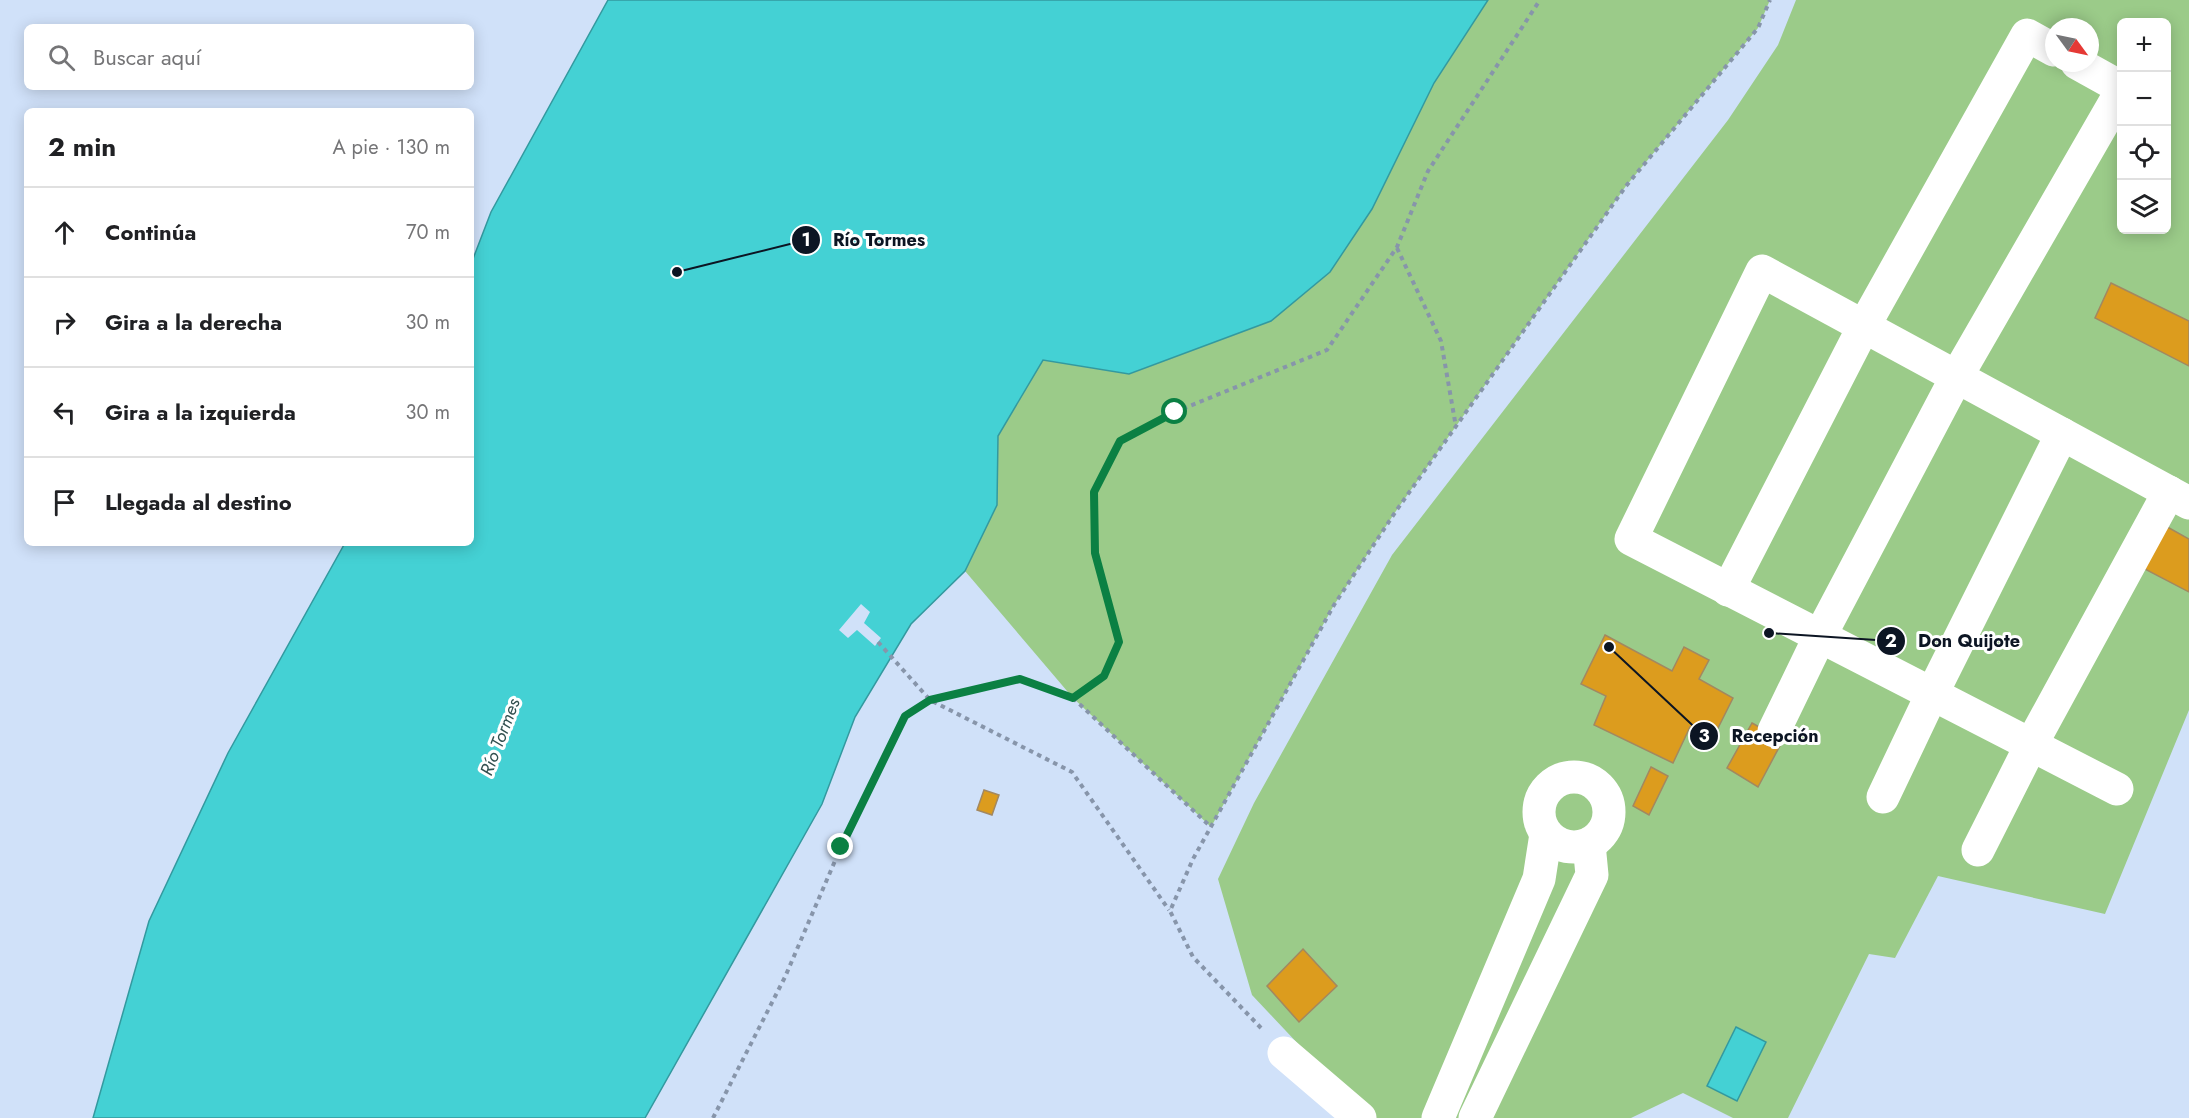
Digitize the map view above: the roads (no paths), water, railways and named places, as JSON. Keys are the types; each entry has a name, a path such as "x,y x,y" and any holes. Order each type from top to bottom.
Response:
{"street":[{"path":"1728,590 1864,326 2027,35 2045,45"},
{"path":"2092,72 2117,87"},
{"path":"1774,731 1820,636 1957,376 2117,96"},
{"path":"1978,850 2031,745 2179,497 1762,271 1630,539 1728,590 1820,636 2031,745 2117,789"},
{"path":"1883,797 2062,434"},
{"path":"1567,777 1590,780 1606,797 1608,818 1604,829 1588,844 1578,847 1556,842 1546,834 1540,824 1540,800 1546,789 1567,777"},
{"path":"1438,1118 1539,879 1546,834"},
{"path":"1476,1118 1592,874 1588,844"},
{"path":"1284,1053 1360,1118"}],"water":[{"path":"608,0 1488,0 1434,83 1372,209 1330,272 1271,321 1129,374 1043,360 998,436 997,505 965,571 911,624 855,717 822,804 645,1118 93,1118 149,921 228,753 343,546 474,546 474,256 491,212"},
{"path":"1736,1027 1766,1042 1737,1101 1707,1086"}],"place":[{"name":"Río Tormes","path":"677,272"},
{"name":"Don Quijote","path":"1769,633"},
{"name":"Recepción","path":"1609,647"}]}
